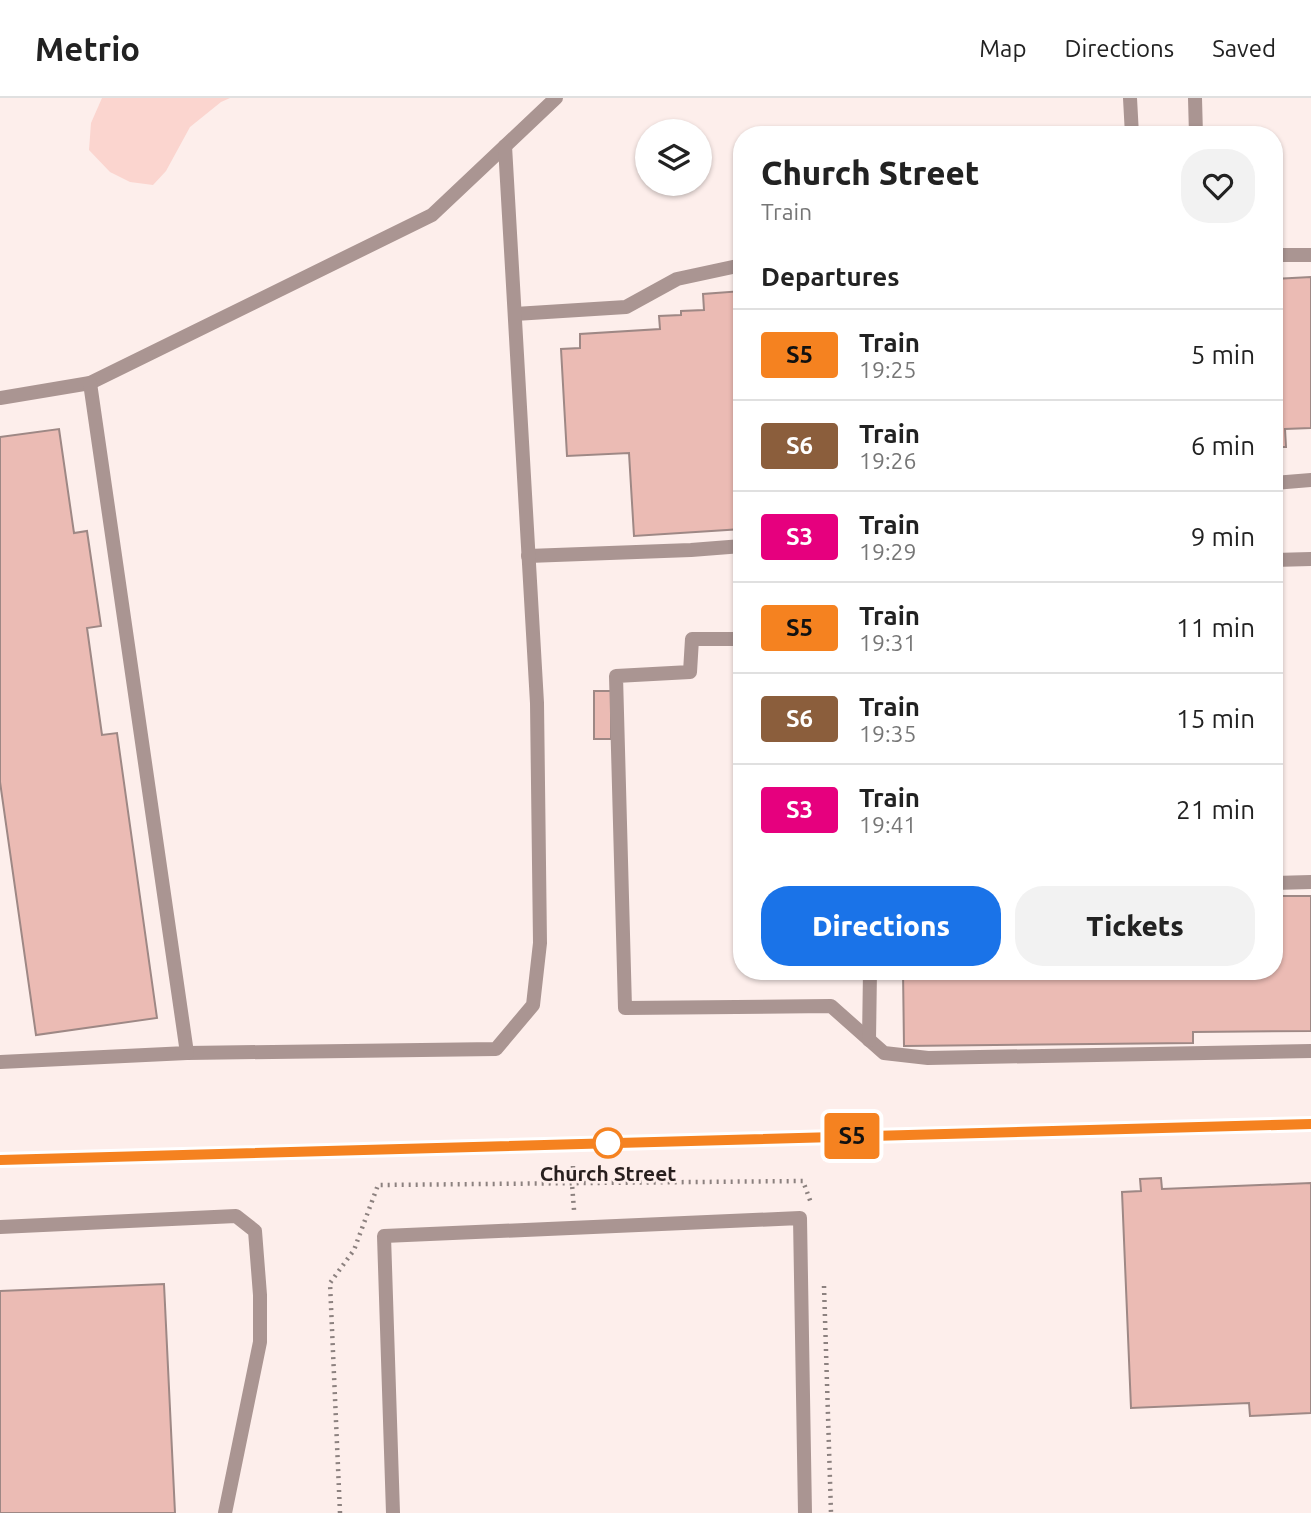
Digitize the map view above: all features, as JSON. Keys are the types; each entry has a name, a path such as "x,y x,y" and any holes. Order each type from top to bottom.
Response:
{"lane":[{"path":"0,398 90,383 432,215 556,98"},
{"path":"1130,98 1132,126"},
{"path":"1195,98 1196,126"},
{"path":"0,1062 187,1053 496,1048 533,1004 540,943 537,703 505,146"},
{"path":"1283,256 1311,255"},
{"path":"514,314 626,307 677,279 733,267"},
{"path":"90,383 187,1053"},
{"path":"1283,482 1311,480"},
{"path":"528,556 733,547"},
{"path":"1283,560 1311,559"},
{"path":"733,639 692,639 690,672 616,676 625,1008 831,1006 884,1053 928,1058 1311,1051"},
{"path":"1283,883 1311,882"},
{"path":"869,1040 870,980"},
{"path":"0,1227 236,1216 255,1231 260,1295 260,1342 225,1513"},
{"path":"393,1513 384,1237 800,1218 805,1513"}],"path":[{"path":"573,1166 575,1228"},
{"path":"340,1513 330,1283 354,1250 378,1185 803,1181 812,1206"},
{"path":"824,1286 831,1513"}],"shaded area":[{"path":"102,98 230,98 190,127 166,171 153,185 130,182 110,172 89,150 91,123"}],"building":[{"path":"1311,277 1311,428 1285,429 1286,447 1283,447 1283,279"},
{"path":"733,292 733,530 634,536 629,453 567,456 561,349 580,348 580,334 660,329 659,316 704,310 703,294"},
{"path":"59,429 74,533 87,531 101,626 87,628 102,735 117,733 157,1018 36,1035 0,782 0,437"},
{"path":"594,691 611,691 611,739 594,739"},
{"path":"1283,896 1311,896 1311,1031 1193,1032 1193,1043 904,1046 903,980 1283,980"},
{"path":"1161,1178 1162,1189 1311,1183 1311,1413 1250,1416 1249,1403 1131,1408 1122,1192 1141,1191 1140,1179"},
{"path":"164,1284 175,1513 0,1513 0,1291"}],"railway":[{"path":"0,1160 1311,1124"}],"train":[{"name":"S5","path":"0,1160 1311,1124"}],"place":[{"name":"Church Street","path":"608,1143"}]}
